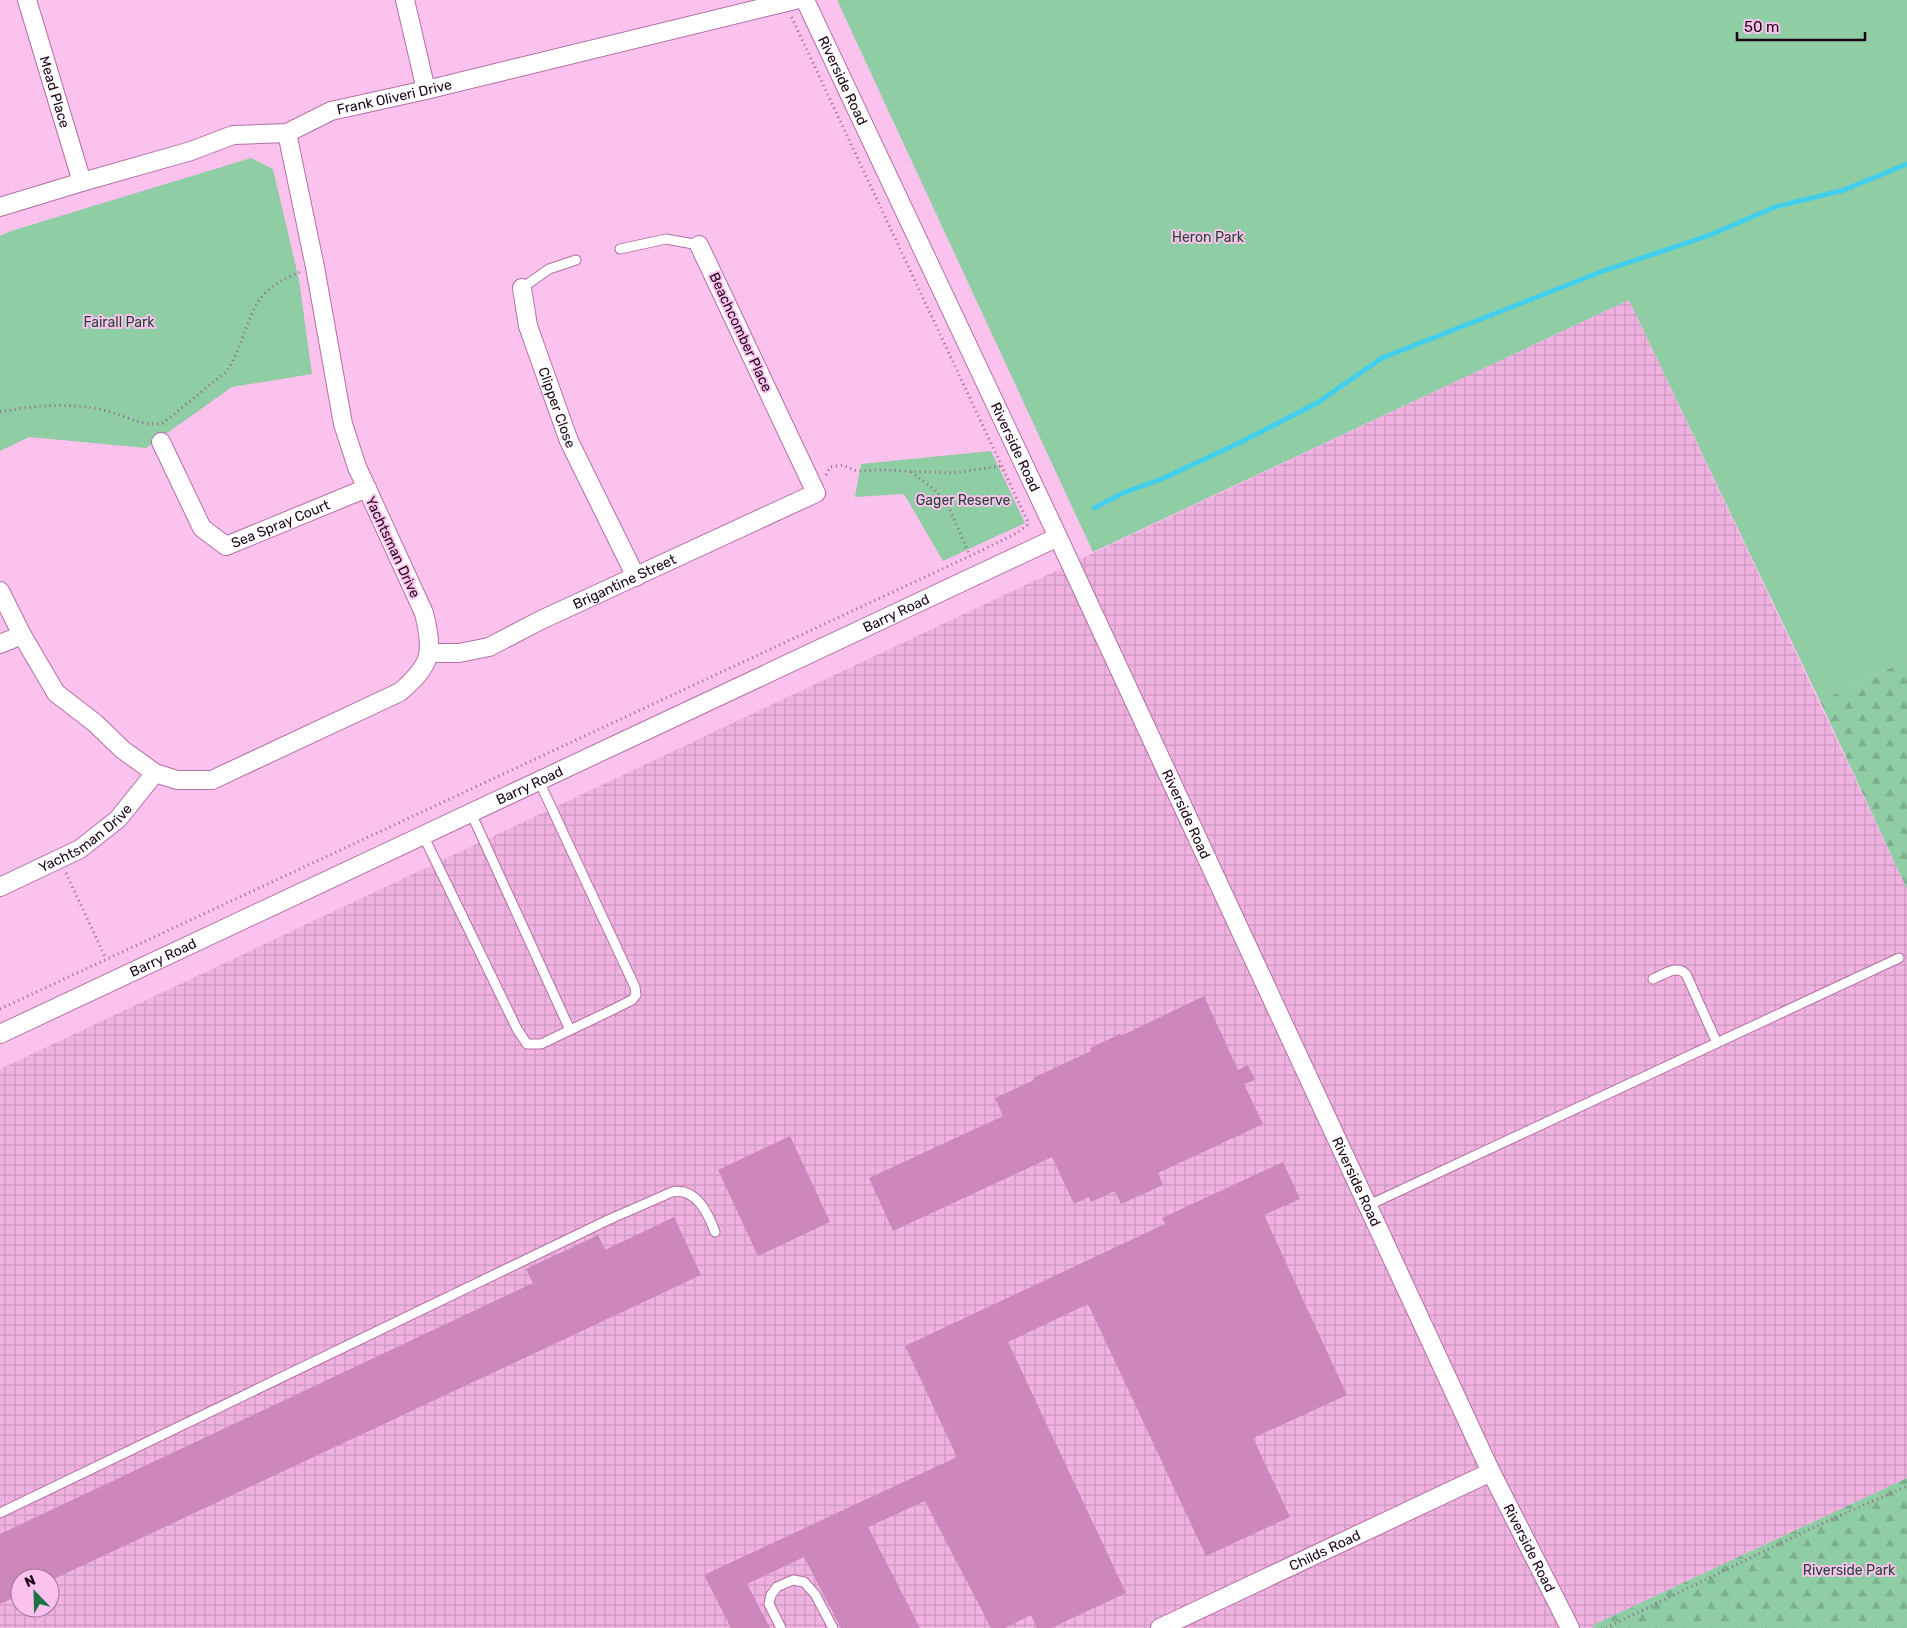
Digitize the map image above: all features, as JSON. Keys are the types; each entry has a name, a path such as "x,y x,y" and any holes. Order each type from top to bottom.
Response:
{"street":[{"path":"405,0 426,90"},
{"name":"Riverside Road","path":"805,0 1058,537 1491,1472 1570,1628"},
{"name":"Frank Oliveri Drive","path":"0,207 190,151 233,135 287,134 331,112 790,1"},
{"name":"Mead Place","path":"28,2 82,182"},
{"name":"Yachtsman Drive","path":"0,591 22,635 56,693 95,723 123,750 155,772 177,780 212,780 400,692 419,675 429,653 429,634 424,613 357,467 343,424 315,267 287,134"},
{"name":"Beachcomber Place","path":"700,245 816,492"},
{"name":"Clipper Close","path":"522,288 528,326 569,441 636,577"},
{"name":"Sea Spray Court","path":"161,442 202,528 226,546 367,488"},
{"name":"Brigantine Street","path":"429,653 459,653 489,647 541,620 816,492"},
{"name":"Barry Road","path":"0,1034 1058,537"},
{"path":"0,644 22,635"},
{"name":"Yachtsman Drive","path":"0,887 80,849 118,819 155,772"},
{"name":"Childs Road","path":"1160,1628 1491,1472"}],"lane":[{"name":"Beachcomber Place","path":"620,249 666,239 700,245"},
{"name":"Clipper Close","path":"522,288 549,269 576,260"},
{"path":"423,835 518,1029 527,1044 541,1044 632,1000 636,996 635,987 539,781"},
{"path":"471,813 570,1030"},
{"path":"1368,1205 1899,958"},
{"path":"1653,979 1678,969 1686,974 1717,1043"},
{"path":"0,1512 608,1220 672,1192 682,1190 690,1193 710,1218 715,1232"},
{"path":"781,1628 769,1604 771,1595 777,1587 793,1580 804,1582 815,1594 834,1628"}],"path":[{"path":"0,1009 970,556 1017,533 1027,525 1027,520 1000,466 790,1"},
{"path":"0,412 32,406 75,406 108,411 131,421 153,425 163,423 226,372 233,362 257,303 286,278 315,267"},
{"path":"816,492 830,468 842,465 857,471 953,473 1000,466"},
{"path":"911,471 935,490 949,508 970,556"},
{"path":"66,872 106,958"},
{"path":"1606,1628 1810,1529 1907,1486"},
{"path":"1615,1628 1617,1622"}],"shaded area":[{"path":"1629,300 1907,889 1907,1478 1593,1625 1594,1628 0,1628 0,1069"}],"green space":[{"name":"Heron Park","path":"837,0 1907,0 1907,660 1820,701 1629,300 1093,552"},
{"name":"Fairall Park","path":"251,158 273,169 299,280 312,374 232,387 146,448 29,437 0,451 0,236 11,231"},
{"name":"Gager Reserve","path":"991,451 1025,523 943,561 904,494 855,497 861,464"},
{"path":"1907,660 1907,889 1820,701"},
{"name":"Riverside Park","path":"1907,1478 1907,1628 1594,1628 1593,1625"}],"building":[{"path":"1204,996 1238,1070 1248,1065 1255,1080 1244,1084 1263,1124 1158,1173 1163,1185 1121,1204 1115,1191 1091,1202 1089,1197 1074,1204 1052,1157 893,1231 869,1178 1003,1116 995,1098 1091,1051 1090,1048 1120,1034 1121,1036"},
{"path":"790,1136 830,1222 758,1256 718,1170"},
{"path":"1283,1162 1300,1199 1264,1215 1347,1395 1253,1438 1290,1517 1206,1556 1088,1304 1008,1342 1126,1593 1051,1628 1037,1628 1031,1615 1005,1628 991,1628 925,1501 868,1527 920,1628 841,1628 804,1557 747,1584 770,1628 731,1628 704,1575 957,1457 905,1346 1165,1224 1162,1218"},
{"path":"674,1217 701,1275 60,1576 60,1568 10,1568 10,1600 0,1604 0,1534 533,1283 526,1269 598,1235 605,1250"}],"waterway":[{"path":"1094,508 1123,493 1164,478 1241,442 1317,403 1382,358 1603,271 1710,235 1775,207 1844,190 1907,164"}]}
